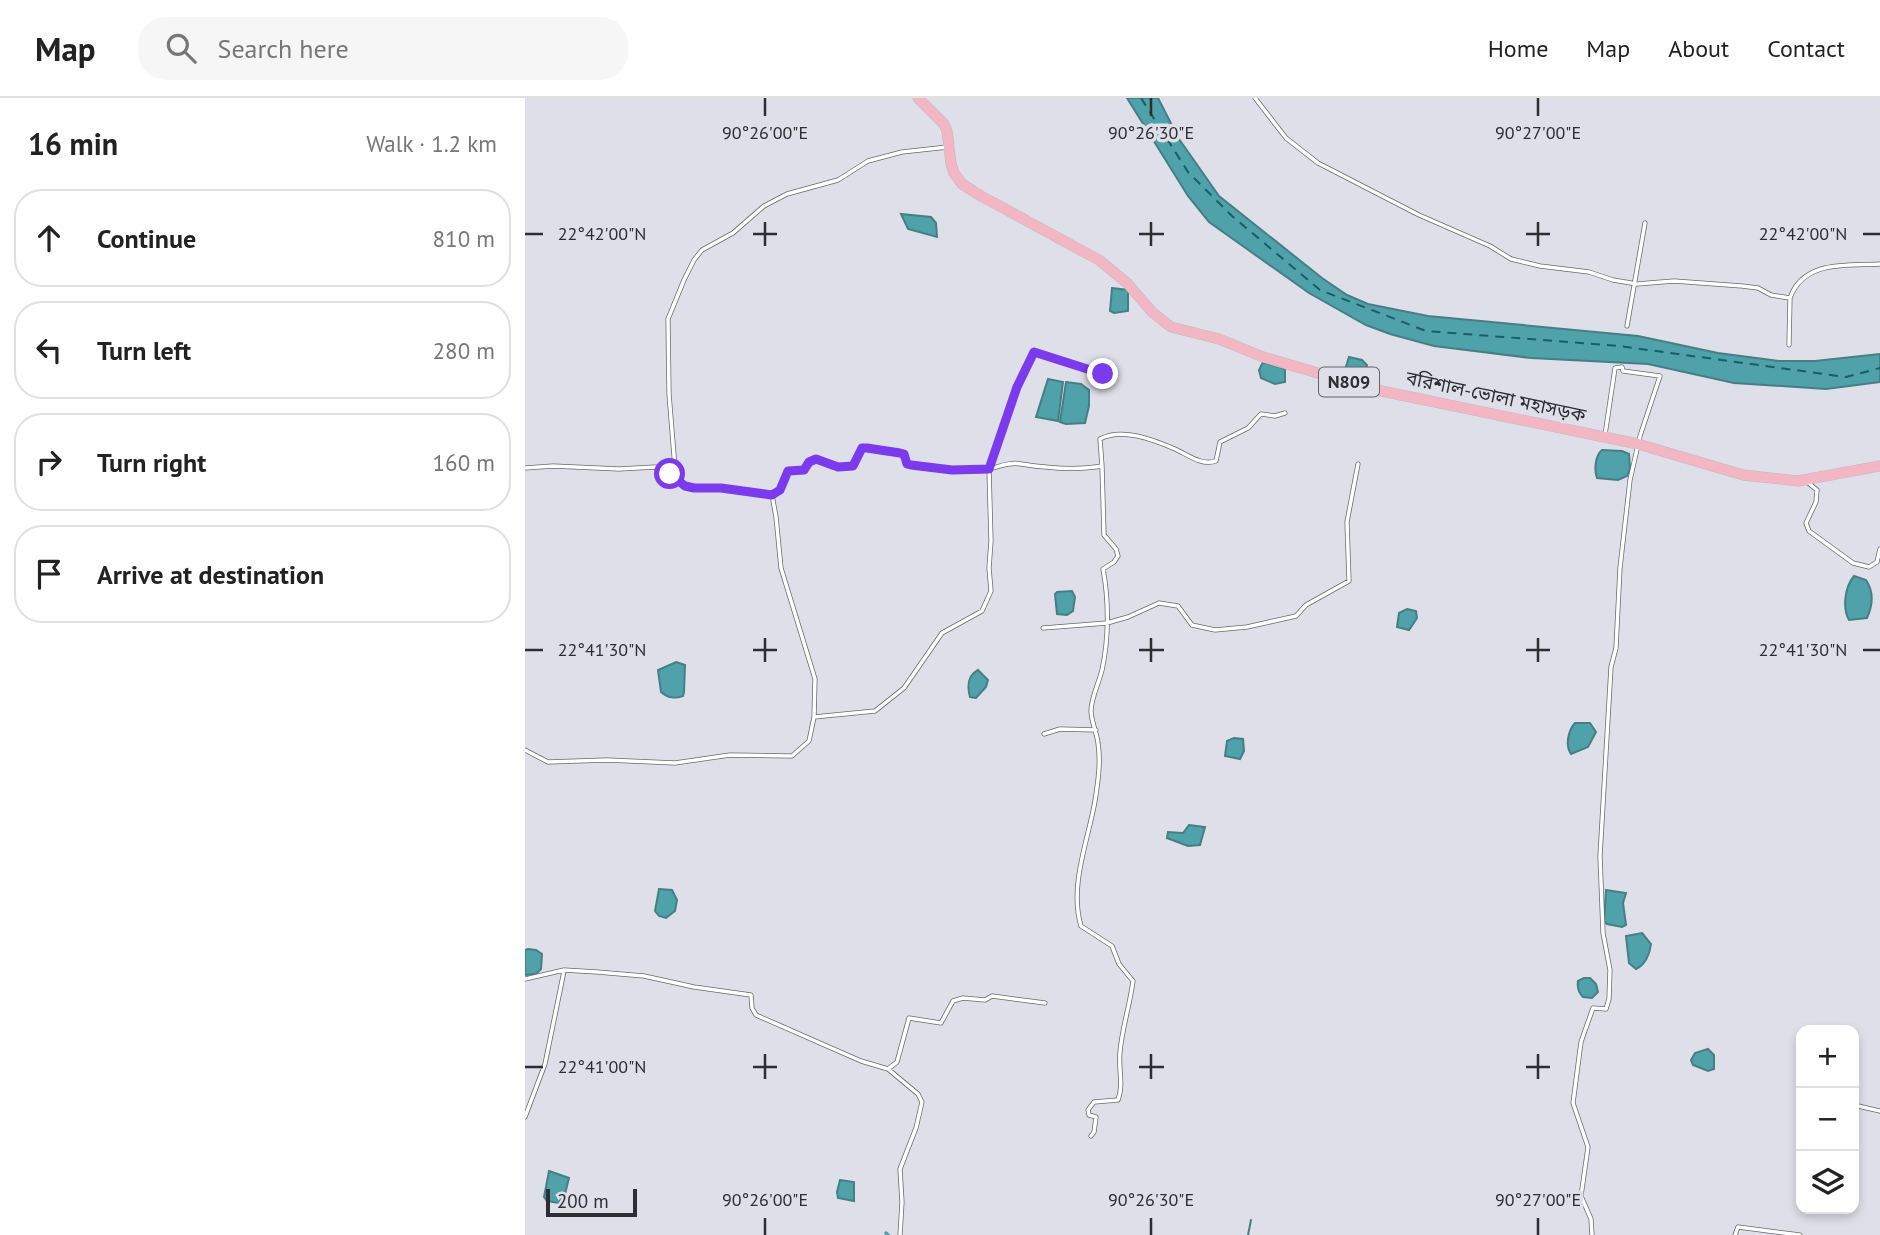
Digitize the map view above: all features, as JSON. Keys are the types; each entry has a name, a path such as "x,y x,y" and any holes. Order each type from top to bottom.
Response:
{"highway":[{"name":"বরিশাল-ভোলা মহাসড়ক","path":"918,98 944,124 954,173 962,184 981,197 1099,260 1127,283 1152,312 1171,327 1219,339 1263,357 1371,388 1638,444 1743,475 1789,481 1806,480 1880,466"}],"street":[{"path":"1255,98 1286,138 1318,163 1419,215 1490,246 1511,259 1540,266 1589,272 1613,280 1643,284 1674,281 1751,287 1771,295 1790,298"},
{"path":"674,477 668,319 677,293 702,250 733,233 764,206 787,194 838,180 868,161 902,152 948,147"},
{"path":"1627,326 1644,223"},
{"path":"1789,345 1790,298 1798,284 1819,269 1844,264 1880,264"},
{"path":"814,717 875,711 904,688 942,633 982,611 991,591 989,469 1017,387 1034,352 1103,374 1114,367"},
{"path":"1592,1235 1591,1219 1581,1196 1588,1147 1573,1103 1581,1042 1593,1008 1606,1009 1609,999 1610,970 1602,924 1601,835 1620,568 1630,480 1659,376 1615,368 1605,437"},
{"path":"1091,1136 1096,1116 1089,1115 1090,1107 1094,1102 1118,1100 1122,1091 1119,1076 1120,1048 1133,981 1119,964 1112,946 1081,926 1076,908 1084,841 1095,803 1099,765 1091,712 1103,668 1107,623 1107,591 1103,569 1114,562 1118,555 1104,535 1100,439 1107,436 1135,436 1213,463 1216,461 1220,442 1248,428 1261,414 1285,413"},
{"path":"525,467 655,467 664,469 685,486 772,495 780,490 788,471 804,470 809,462 816,459 838,467 853,466 862,448 904,454 907,464 911,465 952,470 989,469 1020,463 1081,469 1102,466"},
{"path":"1043,628 1107,623 1159,603 1178,606 1192,625 1216,630 1247,628 1296,616 1305,605 1349,581 1347,522 1358,464"},
{"path":"1806,480 1817,490 1806,523 1809,531 1853,563 1869,567 1877,562 1880,549"},
{"path":"525,750 548,762 675,762 730,755 792,756 809,741 814,717 815,679 781,568 772,495"},
{"path":"1044,734 1060,729 1095,730"},
{"path":"525,979 564,970 644,976 751,995 752,1008 756,1015 843,1054 888,1069 918,1094 922,1102 916,1128 899,1169 902,1202 900,1235"},
{"path":"525,1117 545,1065 564,970"},
{"path":"888,1069 897,1062 909,1018 941,1023 953,1001 963,998 985,1000 992,996 1003,996 1045,1003"},
{"path":"1859,1106 1880,1111"},
{"path":"1735,1235 1738,1227 1747,1227 1800,1235"}],"water":[{"path":"1127,98 1158,98 1179,139 1219,196 1322,278 1347,295 1368,304 1428,316 1638,336 1718,353 1779,361 1815,361 1880,354 1880,382 1826,389 1734,383 1648,364 1531,358 1434,346 1366,325 1309,293 1209,222 1188,196"},
{"path":"901,214 931,217 936,223 937,237 908,229"},
{"path":"1112,288 1128,290 1128,311 1110,311"},
{"path":"1349,357 1362,360 1367,365 1360,378 1346,378 1344,373"},
{"path":"1263,362 1285,369 1285,382 1275,384 1261,378 1259,370"},
{"path":"1048,379 1063,382 1058,421 1036,417"},
{"path":"1066,382 1081,384 1089,390 1085,423 1060,422"},
{"path":"1602,450 1629,454 1630,469 1627,476 1618,480 1597,478 1596,463"},
{"path":"1854,576 1866,580 1871,603 1867,618 1849,620 1845,597"},
{"path":"1072,591 1075,597 1073,611 1067,615 1057,614 1055,594"},
{"path":"1407,609 1416,611 1417,618 1409,630 1397,627 1399,613"},
{"path":"676,662 685,665 684,692 683,696 674,698 661,692 658,670"},
{"path":"978,670 988,680 986,687 976,698 970,697 969,682"},
{"path":"1575,723 1590,723 1596,732 1588,747 1571,754 1568,738"},
{"path":"1234,738 1243,739 1244,751 1240,759 1225,756 1227,741"},
{"path":"1189,825 1205,827 1200,845 1188,846 1167,838 1168,832 1183,833"},
{"path":"659,889 672,890 677,900 675,911 666,918 655,911"},
{"path":"1606,890 1626,893 1623,903 1626,925 1622,927 1604,921"},
{"path":"1642,933 1651,944 1644,962 1636,969 1629,963 1626,936"},
{"path":"525,950 542,954 541,969 536,974 525,975"},
{"path":"1590,978 1596,984 1598,992 1592,998 1583,997 1579,992 1578,981"},
{"path":"1708,1049 1714,1055 1714,1069 1708,1071 1693,1065 1691,1060 1695,1053"},
{"path":"549,1171 569,1178 565,1194 559,1203 547,1201 544,1197"},
{"path":"840,1180 854,1182 854,1201 838,1198"}],"waterway":[{"path":"1248,1235 1251,1220"}],"ferry route":[{"path":"1141,98 1188,172 1232,216 1320,290 1426,331 1619,346 1846,377 1880,368"}],"route":[{"path":"670,474 685,486 694,488 721,488 772,495 780,490 786,472 804,470 813,459 848,468 853,466 862,448 904,454 907,464 911,465 952,470 989,469 1017,387 1034,352 1103,374"}]}
